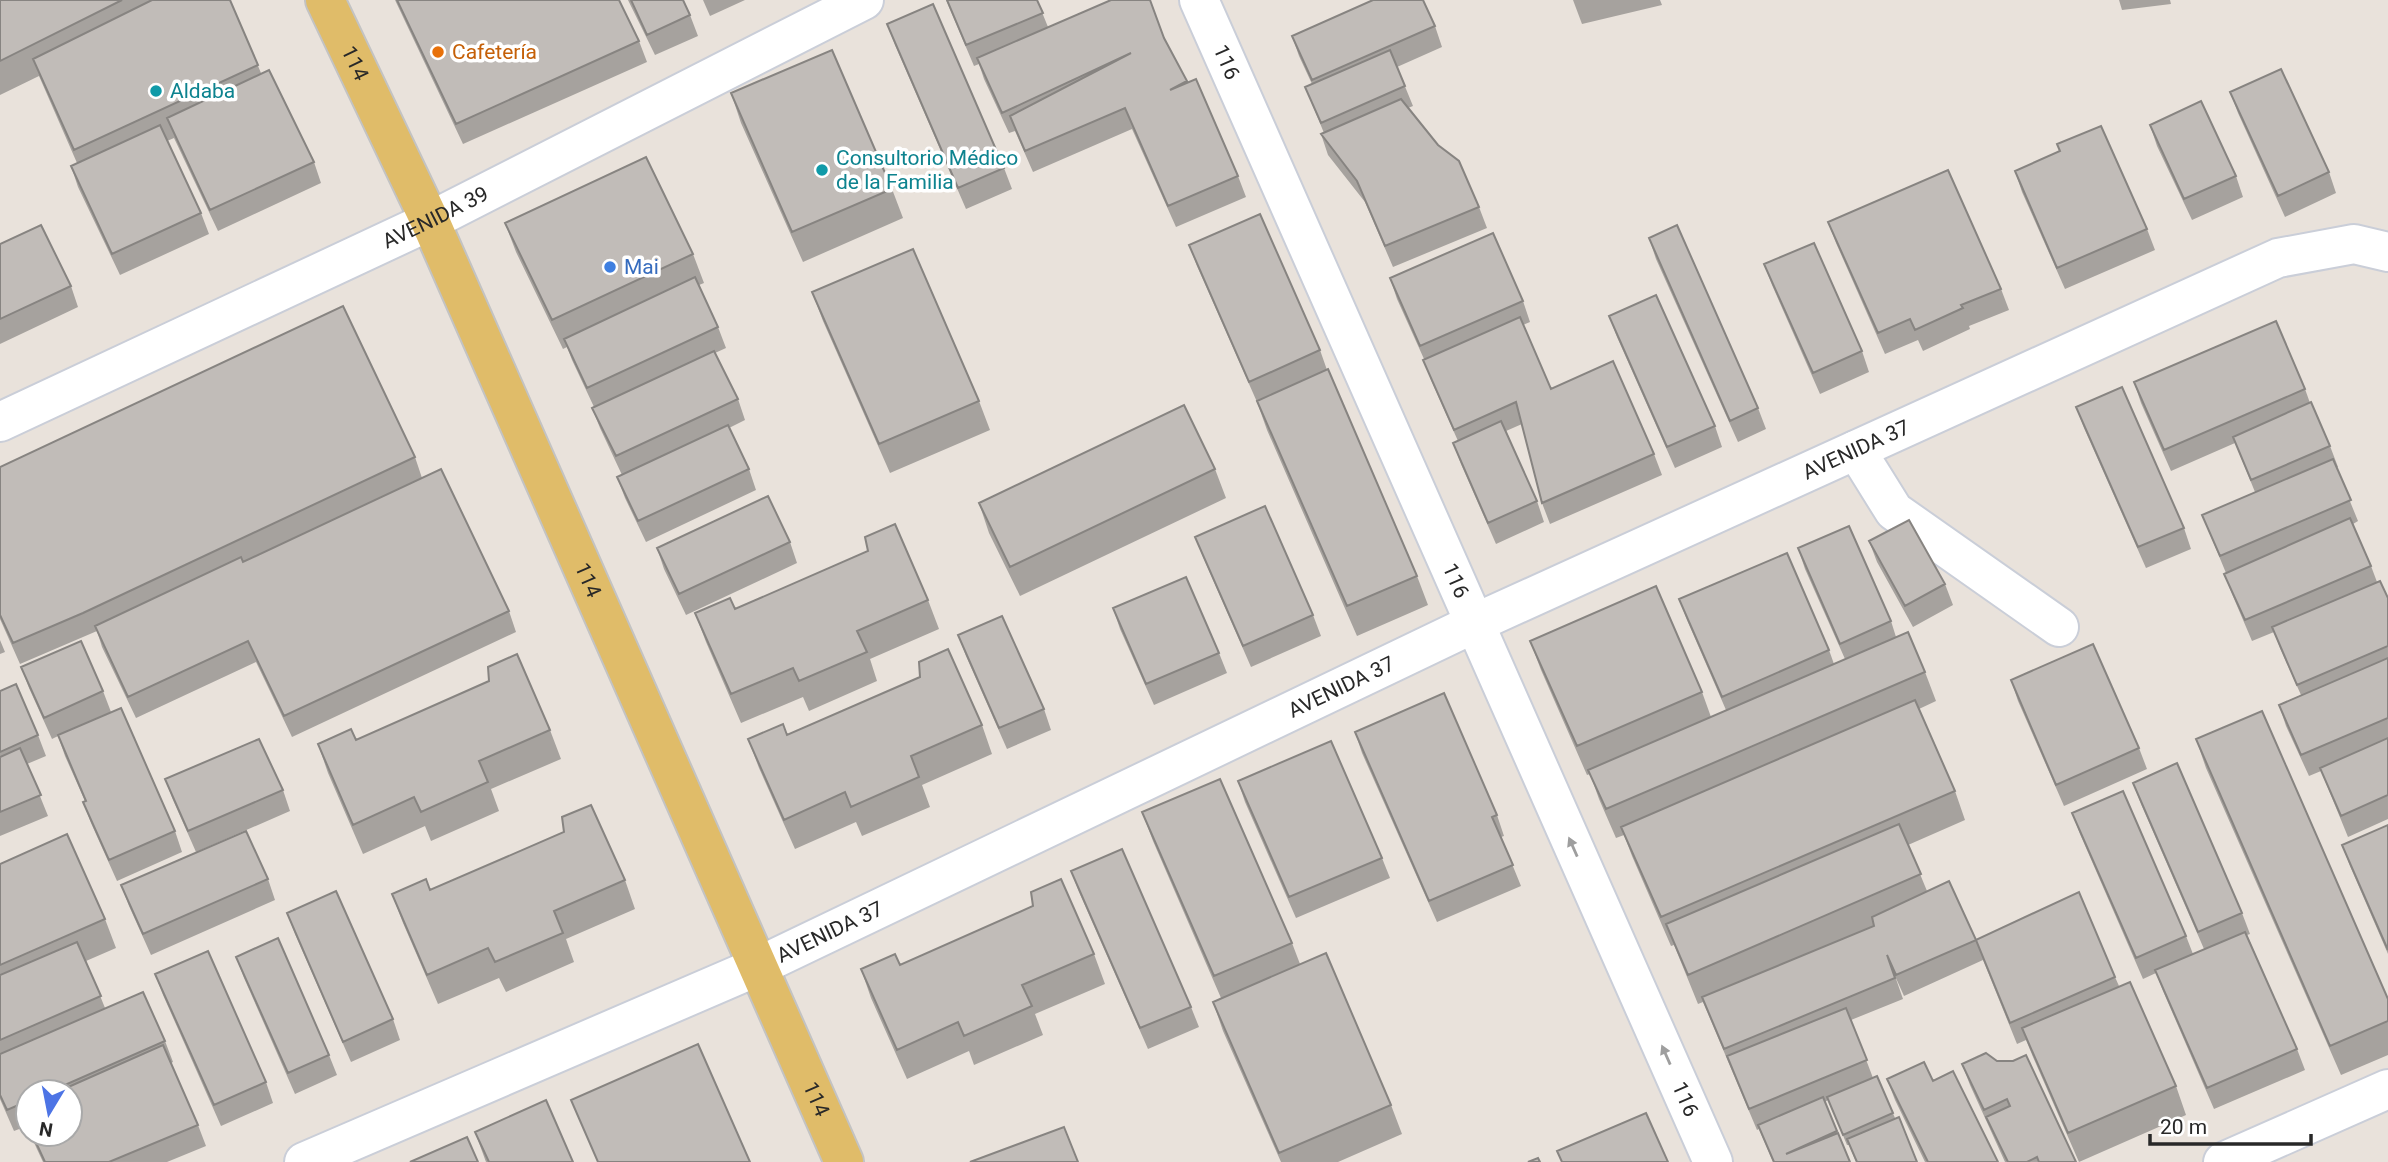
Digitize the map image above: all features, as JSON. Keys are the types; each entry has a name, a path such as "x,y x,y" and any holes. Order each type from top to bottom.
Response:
{"main road":[{"name":"114","path":"326,0 430,221 844,1162"}],"street":[{"name":"AVENIDA 39","path":"0,422 430,221 864,0"},
{"name":"116","path":"1199,0 1713,1162"},
{"name":"AVENIDA 37","path":"304,1162 759,966 1474,624 2278,258 2354,244 2388,252"},
{"path":"1856,450 1894,511 2059,627"},
{"path":"2223,1162 2388,1089"}],"building":[{"path":"0,0 122,0 0,61"},
{"name":"Aldaba","path":"152,0 230,0 258,65 74,150 33,59"},
{"path":"397,0 619,0 639,41 456,124"},
{"path":"631,0 683,0 690,15 647,35"},
{"path":"947,0 1037,0 1043,13 966,45"},
{"path":"1111,0 1150,0 1164,38 1187,81 1170,90 1196,79 1238,176 1168,206 1125,108 1025,151 1010,116 1131,53 1002,113 977,58"},
{"path":"1373,0 1423,0 1435,26 1312,80 1292,36"},
{"path":"933,4 1004,168 958,188 887,24"},
{"name":"Consultorio Médico de la Familia","path":"832,50 892,189 792,232 731,93"},
{"path":"1390,50 1405,86 1321,123 1305,87"},
{"path":"2281,69 2329,172 2278,196 2230,92"},
{"path":"269,70 314,162 210,210 167,118"},
{"path":"1401,99 1438,145 1459,161 1479,207 1385,246 1357,181 1321,134"},
{"path":"2201,101 2236,176 2184,199 2150,125"},
{"path":"160,125 201,213 112,254 71,166"},
{"path":"2101,126 2147,229 2057,268 2015,171 2060,151 2057,144"},
{"name":"Mai","path":"646,157 693,254 552,320 505,223"},
{"path":"1948,170 2001,289 1961,305 1963,308 1915,330 1910,319 1878,333 1828,222"},
{"path":"1260,214 1320,350 1249,382 1189,245"},
{"path":"41,225 71,286 0,319 0,244"},
{"path":"1677,225 1758,408 1730,421 1649,238"},
{"path":"1493,233 1523,301 1420,346 1390,278"},
{"path":"1814,243 1862,351 1813,373 1764,264"},
{"path":"913,249 979,401 879,444 812,292"},
{"path":"695,277 718,327 587,388 564,339"},
{"path":"1656,295 1715,426 1667,447 1609,316"},
{"path":"343,306 415,457 83,613 13,643 0,615 0,467"},
{"path":"1520,317 1551,389 1613,361 1654,454 1542,503 1516,402 1454,430 1423,360"},
{"path":"2276,321 2305,389 2164,450 2134,382"},
{"path":"714,351 738,399 616,456 592,408"},
{"path":"1328,369 1417,576 1347,606 1257,401"},
{"path":"2122,387 2184,528 2138,547 2076,407"},
{"path":"2311,402 2330,446 2251,480 2233,437"},
{"path":"1184,405 1215,469 1010,567 979,503"},
{"path":"1501,421 1537,501 1488,523 1453,443"},
{"path":"728,425 749,469 638,521 617,477"},
{"path":"2333,459 2351,500 2220,556 2202,515"},
{"path":"441,469 509,611 284,716 248,641 128,697 95,626 241,557 243,562"},
{"path":"768,496 790,542 679,594 657,548"},
{"path":"1265,506 1313,615 1243,646 1195,537"},
{"path":"2350,518 2371,566 2245,620 2224,574"},
{"path":"1909,520 1945,584 1905,606 1869,541"},
{"path":"895,524 928,600 857,631 867,652 799,681 793,668 731,694 695,613 730,598 735,609 868,551 865,537"},
{"path":"1849,526 1891,621 1840,644 1798,548"},
{"path":"1787,553 1829,650 1722,697 1679,599"},
{"path":"1186,577 1219,653 1146,684 1113,608"},
{"path":"2380,581 2388,598 2388,646 2297,685 2272,627"},
{"path":"1656,586 1702,692 1577,746 1530,641"},
{"path":"1002,616 1044,709 999,728 958,635"},
{"path":"1908,632 1925,672 1606,809 1588,770"},
{"path":"81,641 103,691 44,718 21,667"},
{"path":"2093,644 2139,748 2056,785 2011,680"},
{"path":"948,649 982,725 911,756 919,777 851,807 845,792 784,820 748,739 783,724 787,735 920,677 919,662"},
{"path":"517,654 550,730 479,761 488,782 421,812 414,797 353,825 318,744 351,729 356,740 489,681 488,667"},
{"path":"2388,658 2388,718 2301,755 2279,705"},
{"path":"16,684 38,735 0,752 0,691"},
{"path":"1444,693 1497,815 1492,817 1513,865 1429,901 1355,732"},
{"path":"1915,700 1955,791 1661,917 1621,827"},
{"path":"121,708 175,831 109,860 83,802 86,801 58,735"},
{"path":"2262,711 2388,999 2388,1021 2330,1046 2196,739"},
{"path":"2388,738 2388,795 2341,816 2320,768"},
{"path":"259,739 283,790 188,831 165,779"},
{"path":"1331,741 1382,858 1289,897 1238,781"},
{"path":"20,748 41,795 0,812 0,757"},
{"path":"2177,763 2242,913 2198,932 2133,783"},
{"path":"1220,779 1292,943 1214,976 1142,812"},
{"path":"2123,791 2186,936 2136,958 2072,813"},
{"path":"591,805 625,880 554,911 563,933 495,962 488,948 427,975 392,894 426,879 430,890 564,832 562,817"},
{"path":"1899,824 1921,874 1688,975 1666,924"},
{"path":"2388,825 2388,950 2342,845"},
{"path":"246,831 268,879 143,934 121,885"},
{"path":"67,834 105,919 0,965 0,864"},
{"path":"1122,849 1191,1007 1140,1028 1071,871"},
{"path":"1061,879 1094,954 1022,985 1032,1006 964,1036 958,1022 897,1050 861,969 895,954 900,965 1033,906 1031,892"},
{"path":"1949,881 1976,940 1896,975 1887,955 1895,978 1724,1049 1702,997 1874,926 1872,917"},
{"path":"336,891 393,1019 343,1042 287,913"},
{"path":"2079,892 2115,977 2010,1023 1976,940"},
{"path":"2245,932 2297,1049 2207,1088 2155,970"},
{"path":"278,938 329,1055 288,1073 236,957"},
{"path":"77,942 101,996 0,1040 0,975"},
{"path":"208,951 266,1082 214,1105 155,974"},
{"path":"1326,953 1391,1105 1279,1153 1213,1002"},
{"path":"2130,982 2176,1086 2068,1133 2022,1028"},
{"path":"143,992 165,1041 81,1078 14,1078 14,1107 7,1110 0,1095 0,1054"},
{"path":"1846,1008 1867,1060 1749,1109 1727,1056"},
{"path":"698,1044 750,1162 598,1162 571,1100"},
{"path":"163,1045 198,1125 109,1162 45,1162 38,1148 84,1148 84,1080"},
{"path":"1986,1053 1997,1061 2013,1061 2026,1055 2076,1162 2039,1162 2037,1157 2027,1162 2008,1162 1986,1117 2010,1106 2007,1099 1984,1110 1962,1064"},
{"path":"1924,1062 1933,1081 1953,1071 1998,1162 1928,1162 1887,1079"},
{"path":"1877,1076 1893,1113 1843,1135 1827,1097"},
{"path":"1823,1097 1837,1131 1786,1154 1838,1133 1850,1162 1774,1162 1758,1125"},
{"path":"546,1100 573,1162 489,1162 475,1132"},
{"path":"1646,1113 1668,1162 1562,1162 1557,1151"},
{"path":"1899,1117 1917,1162 1857,1162 1847,1139"},
{"path":"1064,1127 1078,1162 970,1162"},
{"path":"467,1137 478,1162 410,1162"}],"place":[{"name":"Cafetería","path":"438,52"},
{"name":"Aldaba","path":"156,91"},
{"name":"Consultorio Médico de la Familia","path":"822,170"},
{"name":"Mai","path":"610,267"}]}
